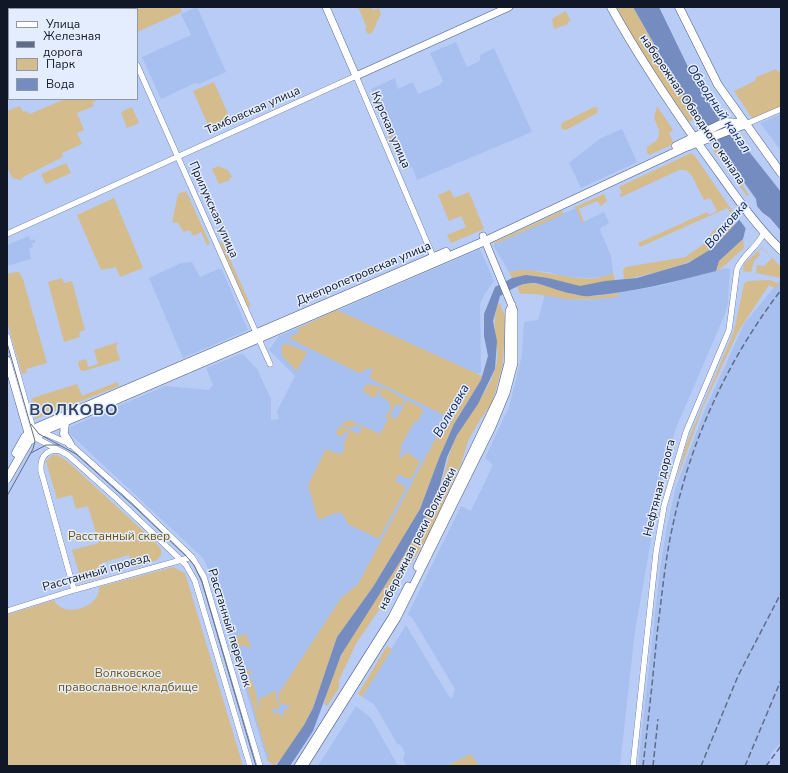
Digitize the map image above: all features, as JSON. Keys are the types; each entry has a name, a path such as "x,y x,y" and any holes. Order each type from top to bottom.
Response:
{"main road":[{"name":"набережная Обводного канала","path":"611,7 646,69 743,206 762,230"},
{"path":"679,7 718,85 781,173"},
{"name":"Днепропетровская улица","path":"32,433 484,239 709,133 727,126 746,124"},
{"path":"762,230 781,250"},
{"name":"Днепропетровская улица","path":"32,433 43,432 257,336"},
{"path":"65,422 64,434 70,444"},
{"path":"7,468 32,433"},
{"path":"7,479 32,433"}],"street":[{"name":"Курская улица","path":"326,7 434,260"},
{"name":"Тамбовская улица","path":"7,234 509,7"},
{"name":"Прилукская улица","path":"138,67 270,364"},
{"path":"746,124 781,109"},
{"name":"Нефтяная дорога","path":"633,766 656,553 664,506 686,432 729,330 737,269 742,260 757,245 762,230"},
{"name":"набережная реки Волковки","path":"304,766 397,618 498,414 509,385 514,363 515,314 510,296 484,239"},
{"name":"набережная реки Волковки","path":"298,766 392,617 496,408 507,369 509,311 512,305"},
{"path":"7,336 32,433"},
{"path":"7,360 32,433"},
{"name":"Расстанный переулок","path":"43,432 70,444 134,501 192,557 200,567 260,766"},
{"name":"Расстанный переулок","path":"32,433 60,450 116,498 189,569 195,581 250,766"},
{"path":"60,450 48,452 40,462 41,471 74,590"},
{"name":"Расстанный проезд","path":"7,611 74,590 192,557"}],"shaded area":[{"path":"197,7 226,72 199,84 195,83 161,99 142,57 191,35 181,14"},
{"path":"456,42 467,67 480,61 480,55 494,48 532,132 417,180 412,167 406,169 371,89 395,78 398,89 413,82 418,94 440,85 443,81 430,53"},
{"path":"781,114 781,151 760,123"},
{"path":"622,129 637,162 581,188 569,163 601,138"},
{"path":"576,208 583,222 604,212 609,223 600,230 611,256 613,273 606,277 583,278 560,276 549,272 520,270 509,272 493,245"},
{"path":"29,236 31,241 34,239 36,242 32,244 33,247 29,249 31,259 7,266 7,245"},
{"path":"480,249 494,281 484,295 480,304 481,373 475,374 293,721 267,760 210,573 203,558 69,433 70,427 165,386 209,390 213,385 206,368 240,354 243,354 257,369 271,399 271,420 279,419 277,411 295,376 269,350 279,336"},
{"path":"192,262 200,277 218,269 222,270 248,330 183,358 149,278 181,263"},
{"path":"726,268 730,269 728,303 725,314 676,428 662,478 635,631 620,766 479,766 471,754 446,766 406,766 403,758 405,753 400,744 398,745 374,704 362,697 406,625 448,695 451,698 453,697 455,689 413,619 408,614 461,506 471,511 493,465 485,458 509,407 522,355 524,322 538,320 545,294 565,299 588,300 618,297 618,293 664,285"},
{"path":"781,279 781,743 772,752 767,766 638,766 660,569 667,526 676,487 704,412 744,324"},
{"path":"356,706 371,718 398,766 318,766"}],"green space":[{"path":"180,7 182,12 138,32 138,8 120,8"},
{"path":"358,7 371,7 373,10 379,8 381,15 374,30 370,34 367,33 365,29 367,28"},
{"path":"616,7 633,7 675,82 695,114 691,117 693,120 689,122 646,60"},
{"path":"566,11 571,22 568,21 568,24 554,29 552,19"},
{"path":"776,69 778,72 781,70 781,106 752,118 734,91 755,81 756,77"},
{"path":"214,82 232,123 211,132 193,91"},
{"path":"63,100 96,101 92,103 94,106 77,113 84,130 77,133 82,144 62,153 63,157 23,177 21,180 12,178 7,167 7,111 20,106 23,112 26,111 30,114"},
{"path":"657,106 673,130 669,133 674,144 649,155 647,153 647,147 656,141 659,136 659,130 654,118"},
{"path":"132,107 139,123 127,128 121,112"},
{"path":"594,107 598,108 597,113 566,130 562,129 562,123"},
{"path":"385,120 406,169 403,171 382,122"},
{"path":"717,147 749,195 747,196 713,150"},
{"path":"691,153 695,156 733,212 732,214 727,208 640,247 638,243 707,212 709,215 717,211 710,198 704,200 692,176 686,170 679,170 621,197 619,195 622,193 619,187"},
{"path":"66,163 71,173 46,184 41,174"},
{"path":"218,166 228,170 233,178 229,178 230,180 219,184 212,169"},
{"path":"450,190 454,198 469,192 484,229 451,243 447,235 466,227 461,216 449,221 438,195"},
{"path":"186,191 210,244 207,245 201,232 193,236 190,230 184,232 177,222 172,223 178,194"},
{"path":"604,194 607,201 601,206 597,201 579,209 584,222 582,223 576,208 573,208"},
{"path":"114,198 143,268 120,277 116,267 101,270 77,215"},
{"path":"562,211 564,214 493,245 495,242"},
{"path":"728,221 735,225 719,243 702,255 672,268 624,279 623,270 626,267 685,257 704,244 713,231"},
{"path":"743,239 744,248 716,271 719,261"},
{"path":"222,241 251,306 248,307 220,243"},
{"path":"762,247 781,267 781,278 756,273 757,265 764,266 772,258 762,248 758,252 760,255 754,261 751,272 743,271 744,264"},
{"path":"520,270 580,278 603,277 613,273 615,280 582,286 529,277 512,278 509,272"},
{"path":"19,272 23,279 47,363 26,369 27,373 22,374 7,322 7,274"},
{"path":"62,278 64,283 72,281 85,330 79,332 80,337 64,342 48,282"},
{"path":"770,280 780,284 775,288 769,285 738,332 703,407 676,482 686,445 734,331 744,284 747,281"},
{"path":"529,283 544,285 572,294 594,296 618,293 618,297 567,299 520,294 517,286"},
{"path":"499,302 505,316 503,364 492,403 468,441 461,464 430,532 420,550 357,642 339,680 339,688 327,706 324,704 344,649 422,524 442,483 453,443 492,379 497,362 495,320"},
{"path":"337,310 482,376 454,424 439,458 420,509 373,587 337,637 313,708 290,748 274,766 267,760 269,755 266,752 241,666 231,642 236,640 235,637 246,634 251,647 248,648 246,645 238,647 245,671 251,670 252,674 249,674 248,679 252,680 257,697 258,708 261,708 258,704 261,698 276,690 276,697 280,707 277,710 275,708 272,709 274,714 278,712 282,717 285,709 289,709 289,705 280,704 278,698 279,693 341,598 358,584 444,423 455,406 453,406 446,416 369,378 373,370 370,368 362,371 361,374 289,338 299,332 298,328"},
{"path":"118,342 116,347 120,360 84,371 80,370 78,363 79,361 86,359 88,367 98,364 94,350"},
{"path":"285,343 307,352 297,371 283,357 281,348"},
{"path":"117,382 119,386 35,419 30,402 33,401 32,398 77,384 82,396"},
{"path":"367,384 382,387 374,398 362,391"},
{"path":"383,387 404,399 402,406 396,404 390,416 396,419 407,400 422,408 423,411 417,422 414,422 400,448 402,449 399,455 402,458 407,452 420,461 412,478 407,479 399,474 395,481 405,486 405,490 379,539 348,524 342,513 335,513 318,520 308,485 326,449 338,454 344,451 344,442 349,433 345,432 341,437 335,433 340,426 359,434 362,428 357,425 351,428 342,426 342,423 349,420 380,434 388,419 385,417 392,407 389,405 389,401 379,395"},
{"name":"Расстанный сквер","path":"52,455 57,455 66,460 152,539 161,549 161,555 157,560 133,568 129,555 102,563 104,576 82,582 72,550 99,543 88,506 76,509 72,495 57,499 46,461"},
{"name":"Волковское православное кладбище","path":"173,567 185,573 243,766 7,766 7,615 54,600 57,605 62,608 74,610 80,609 95,599 99,587"},
{"path":"387,646 392,649 362,697 358,694"},
{"path":"471,754 479,766 446,766"}],"water":[{"path":"633,7 659,7 689,69 706,97 781,192 781,231 770,218 763,213 746,227 743,239 719,261 716,271 669,283 622,292 586,296 562,291 537,283 530,283 512,289 500,296 493,321 497,341 495,369 478,404 457,435 447,457 437,497 403,557 341,655 313,731 290,766 276,766 304,725 313,708 337,637 373,587 420,509 439,458 454,424 481,380 488,356 484,336 484,314 495,287 512,278 526,275 548,278 580,286 605,281 637,278 688,263 713,248 739,220 757,206 756,199 689,105"}],"pier":[{"path":"754,197 757,206 766,217 770,218 769,220 763,216 747,230 738,218 754,205 752,198"}],"tram line":[{"path":"7,343 35,441 33,449 7,496"},
{"path":"31,424 39,434 76,454 136,508 194,565 202,582 256,766"},
{"path":"31,453 46,445 59,445"}],"railway":[{"path":"643,766 666,563 671,534 682,489 691,459 715,399 745,343 781,290"},
{"path":"701,766 738,676 781,593"},
{"path":"745,766 781,680"},
{"path":"653,766 658,719"},
{"path":"766,766 781,746"}],"district":[{"name":"ВОЛКОВО","path":"74,411"}],"water label":[{"name":"Обводный канал","path":"718,109"},
{"name":"Волковка","path":"727,225"},
{"name":"Волковка","path":"452,411"}]}
